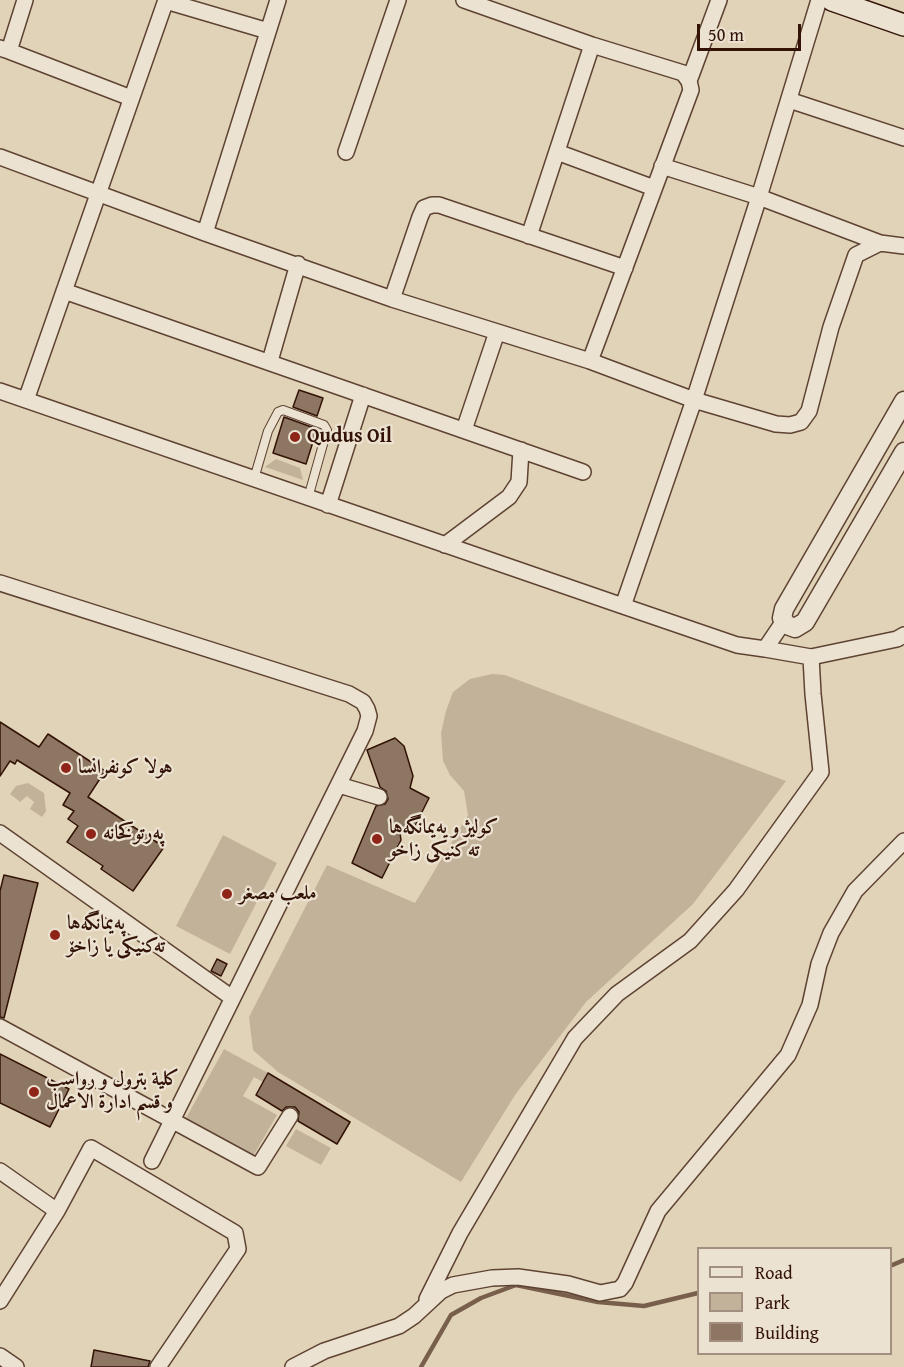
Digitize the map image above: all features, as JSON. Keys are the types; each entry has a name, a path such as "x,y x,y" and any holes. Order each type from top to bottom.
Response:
{"main road":[{"path":"832,0 904,25"}],"street":[{"path":"25,0 4,50 131,98"},
{"path":"26,400 166,0 268,31"},
{"path":"205,233 278,0"},
{"path":"346,152 398,0"},
{"path":"464,0 504,7 592,45 683,73 689,81 691,90 590,361"},
{"path":"689,81 719,0"},
{"path":"623,606 694,400 819,0"},
{"path":"529,236 592,45"},
{"path":"789,99 904,138"},
{"path":"557,152 654,188"},
{"path":"0,157 392,299 590,361 694,400 776,424 790,425 801,422 809,411 831,327 856,255 880,243"},
{"path":"662,166 759,197 880,243 904,246"},
{"path":"392,299 424,208 439,205 625,268"},
{"path":"270,361 298,264"},
{"path":"64,291 583,472"},
{"path":"464,430 497,332"},
{"path":"0,391 737,645 812,657 897,639 904,635"},
{"path":"328,504 363,395"},
{"path":"765,649 784,621 784,609 904,400"},
{"path":"445,546 509,497 519,482 521,450"},
{"path":"784,621 795,628 805,622 904,452"},
{"path":"0,583 357,697 367,708 368,724 152,1161"},
{"path":"421,1310 459,1233 575,1038 617,994 690,941 736,890 821,772 813,694 812,657"},
{"path":"339,785 379,797"},
{"path":"0,833 231,998"},
{"path":"293,1367 324,1351 399,1326 441,1291 453,1285 492,1278 543,1279 600,1293 620,1288 625,1283 658,1211 788,1056 810,1005 819,964 831,933 855,891 904,841"},
{"path":"0,1027 258,1167 290,1116"},
{"path":"0,1301 57,1211 91,1148 235,1233 238,1249 158,1367"},
{"path":"0,1171 57,1211"},
{"path":"0,1356 16,1367"}],"lane":[{"path":"254,479 268,431 278,412 283,410 324,425 327,430 308,498"}],"green space":[{"path":"276,459 300,468 303,480 265,467"},
{"path":"492,674 505,675 786,781 693,904 586,1002 515,1095 461,1182 278,1072 253,1050 249,1017 327,865 415,903 468,815 464,791 450,775 443,761 441,733 446,711 453,692 470,679"},
{"path":"28,783 44,793 46,811 42,817 30,809 34,802 27,796 20,802 10,794 16,786"},
{"name":"ملعب مصغر","path":"223,835 277,863 230,954 176,926"},
{"path":"224,1049 268,1073 263,1082 254,1077 243,1096 277,1115 252,1158 185,1120"},
{"path":"296,1129 331,1148 321,1165 286,1146"}],"building":[{"path":"299,390 323,398 317,416 293,407"},
{"path":"284,417 317,429 306,464 273,453"},
{"path":"0,722 39,747 48,734 105,771 88,797 164,847 133,891 101,869 103,866 67,842 78,826 68,819 74,811 63,805 70,793 17,760 15,764 10,761 0,776"},
{"path":"395,738 404,746 413,776 410,788 429,798 413,830 399,827 401,840 382,878 352,863 376,806 385,804 388,799 386,791 380,787 367,750"},
{"path":"4,875 38,883 4,1018 0,1017 0,891"},
{"path":"217,959 227,964 221,976 211,971"},
{"name":"كلية بترول و رواسب و قسم ادارة الاعمال","path":"0,1054 69,1089 50,1127 0,1103"},
{"path":"268,1073 350,1122 337,1144 298,1121 299,1112 295,1107 286,1107 282,1111 256,1095"},
{"path":"94,1350 150,1361 148,1367 91,1367"}],"waterway":[{"path":"892,1265 904,1260"},
{"path":"421,1367 451,1315 481,1298 516,1285 598,1302 644,1306 697,1293"}],"place":[{"name":"Qudus Oil","path":"295,437"},
{"name":"هولا كونفرانسا","path":"66,768"},
{"name":"په‌رتوكخانه‌","path":"91,834"},
{"name":"كوليژ و په‌يمانگه‌ها ته‌كنيكى زاخو","path":"377,839"},
{"name":"ملعب مصغر","path":"227,894"},
{"name":"پەیمانگەها تەکنیکی یا زاخۆ","path":"55,935"},
{"name":"كلية بترول و رواسب و قسم ادارة الاعمال","path":"34,1092"}]}
